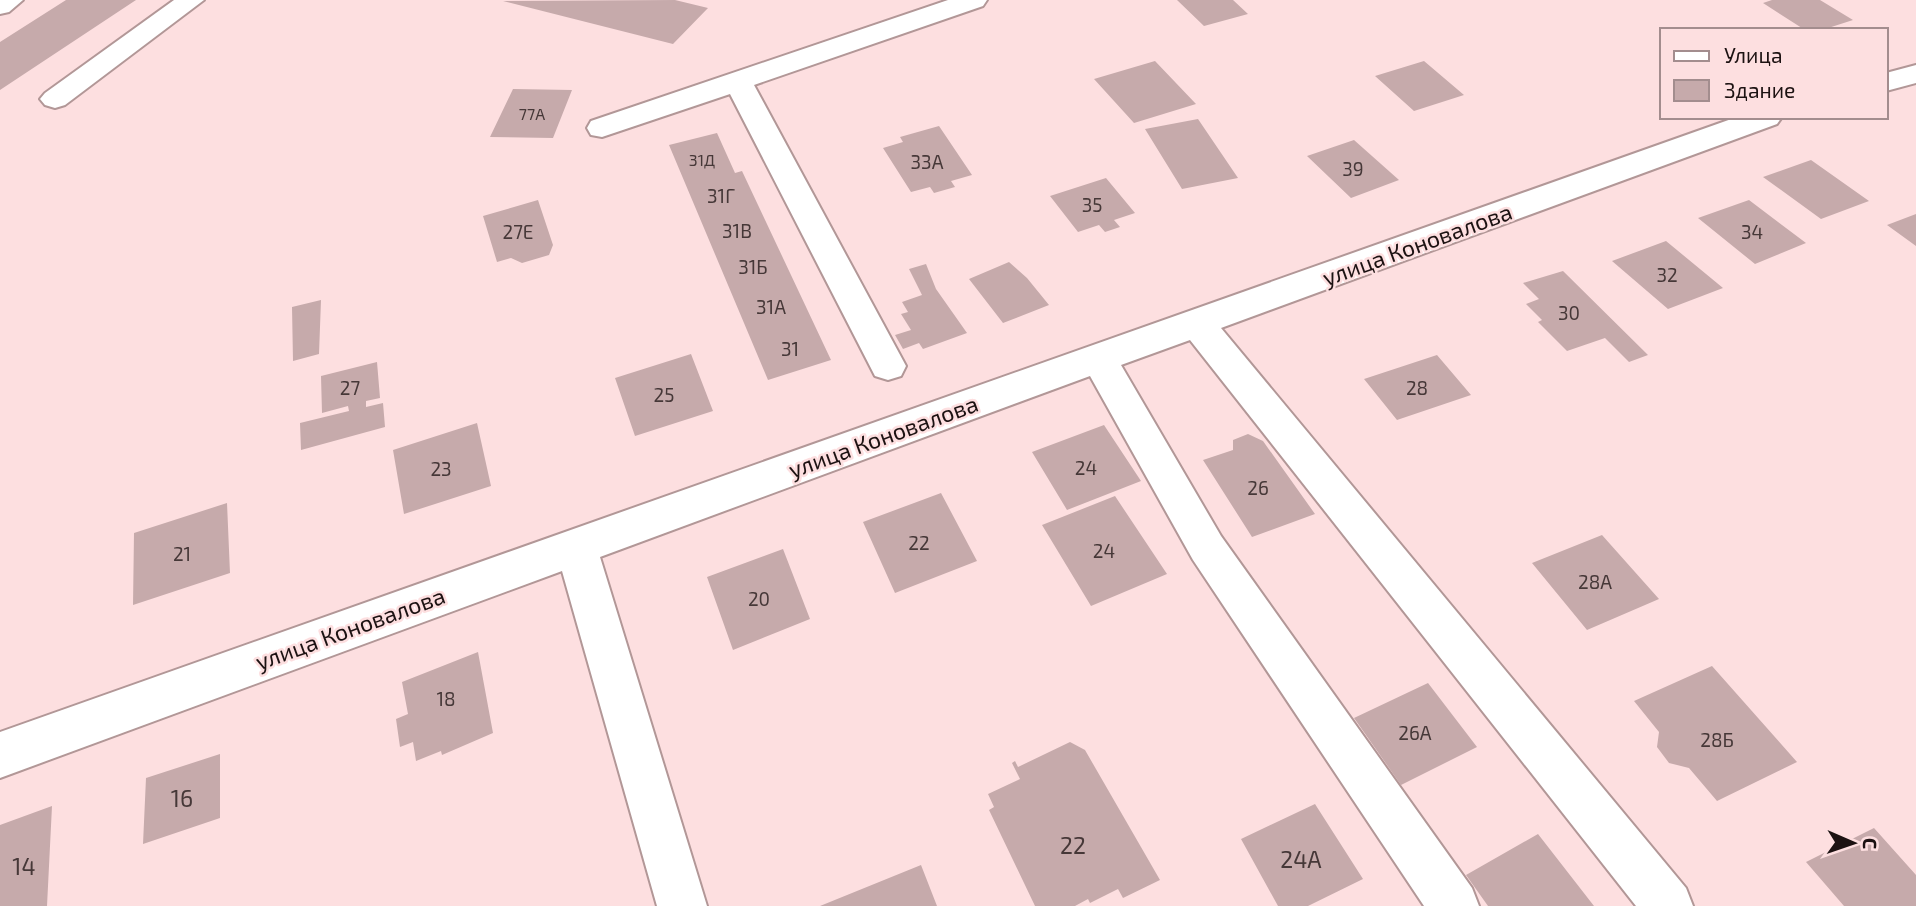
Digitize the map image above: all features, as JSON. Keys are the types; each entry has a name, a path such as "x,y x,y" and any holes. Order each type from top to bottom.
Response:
{"street":[{"path":"0,6 10,0"},
{"path":"55,99 191,0"},
{"path":"602,128 974,0"},
{"path":"1888,81 1916,74"},
{"path":"737,80 888,366"},
{"name":"улица Коновалова","path":"0,755 1761,119"},
{"path":"1196,323 1668,906"},
{"path":"1098,358 1207,548 1454,906"},
{"path":"576,546 682,906"}],"building":[{"path":"66,0 136,0 0,90 0,42"},
{"path":"675,0 708,8 673,44 503,1"},
{"path":"1177,0 1233,0 1248,14 1204,26"},
{"path":"1772,0 1820,0 1853,20 1828,28 1802,28 1763,3"},
{"path":"1155,61 1196,104 1134,123 1094,79"},
{"path":"1424,61 1464,95 1414,111 1375,76"},
{"path":"513,89 572,90 553,138 490,137"},
{"path":"1198,119 1238,178 1182,189 1145,129"},
{"path":"939,126 972,175 951,181 955,187 934,193 930,187 911,192 883,148 903,142 900,137"},
{"path":"717,133 735,173 742,171 831,360 768,380 669,145"},
{"path":"1354,140 1399,180 1351,198 1307,156"},
{"path":"1811,160 1869,201 1821,219 1763,177"},
{"path":"1106,178 1135,213 1114,220 1120,227 1105,232 1099,225 1078,232 1050,196"},
{"path":"538,200 553,245 549,255 522,263 511,258 497,262 483,216"},
{"path":"1749,200 1806,243 1755,264 1698,218"},
{"path":"1916,214 1916,246 1887,225"},
{"path":"1666,241 1723,288 1668,309 1612,261"},
{"path":"1009,262 1027,278 1049,305 1003,323 969,279"},
{"path":"926,264 936,289 967,333 923,349 919,343 903,349 895,335 911,330 901,314 908,312 902,302 922,295 909,269"},
{"path":"1563,271 1648,355 1629,362 1605,338 1567,351 1538,322 1542,320 1526,304 1539,299 1523,283"},
{"path":"321,300 319,354 293,361 292,307"},
{"path":"691,354 713,411 635,436 615,378"},
{"path":"1437,355 1471,395 1397,420 1364,379"},
{"path":"377,362 380,398 366,401 366,407 383,403 385,427 301,450 300,423 349,411 348,406 322,413 321,376"},
{"path":"477,423 491,486 404,514 393,450"},
{"path":"1104,425 1141,481 1067,510 1032,452"},
{"path":"1248,434 1263,441 1315,514 1252,537 1203,460 1233,450 1233,440"},
{"path":"941,493 977,561 895,593 863,522"},
{"path":"1115,496 1167,574 1091,606 1042,525"},
{"path":"227,503 230,573 133,605 134,533"},
{"path":"1602,535 1659,599 1587,630 1532,563"},
{"path":"783,549 810,619 733,650 707,577"},
{"path":"478,652 493,733 442,755 441,751 416,761 413,742 400,747 396,719 408,714 402,682"},
{"path":"1712,666 1797,762 1717,801 1689,768 1669,763 1657,747 1659,732 1634,701"},
{"path":"1428,683 1477,747 1401,785 1354,718"},
{"path":"1070,742 1085,750 1160,880 1123,898 1118,889 1090,903 1088,899 1075,906 1035,906 989,810 994,807 988,794 1020,779 1012,763 1015,761 1018,767"},
{"path":"220,754 220,818 143,844 146,778"},
{"path":"1315,804 1363,879 1308,906 1278,906 1241,839"},
{"path":"52,806 47,906 0,906 0,825"},
{"path":"1874,828 1916,875 1916,906 1844,906 1806,862"},
{"path":"1538,834 1594,906 1488,906 1466,875"},
{"path":"921,865 937,906 820,906"}]}
